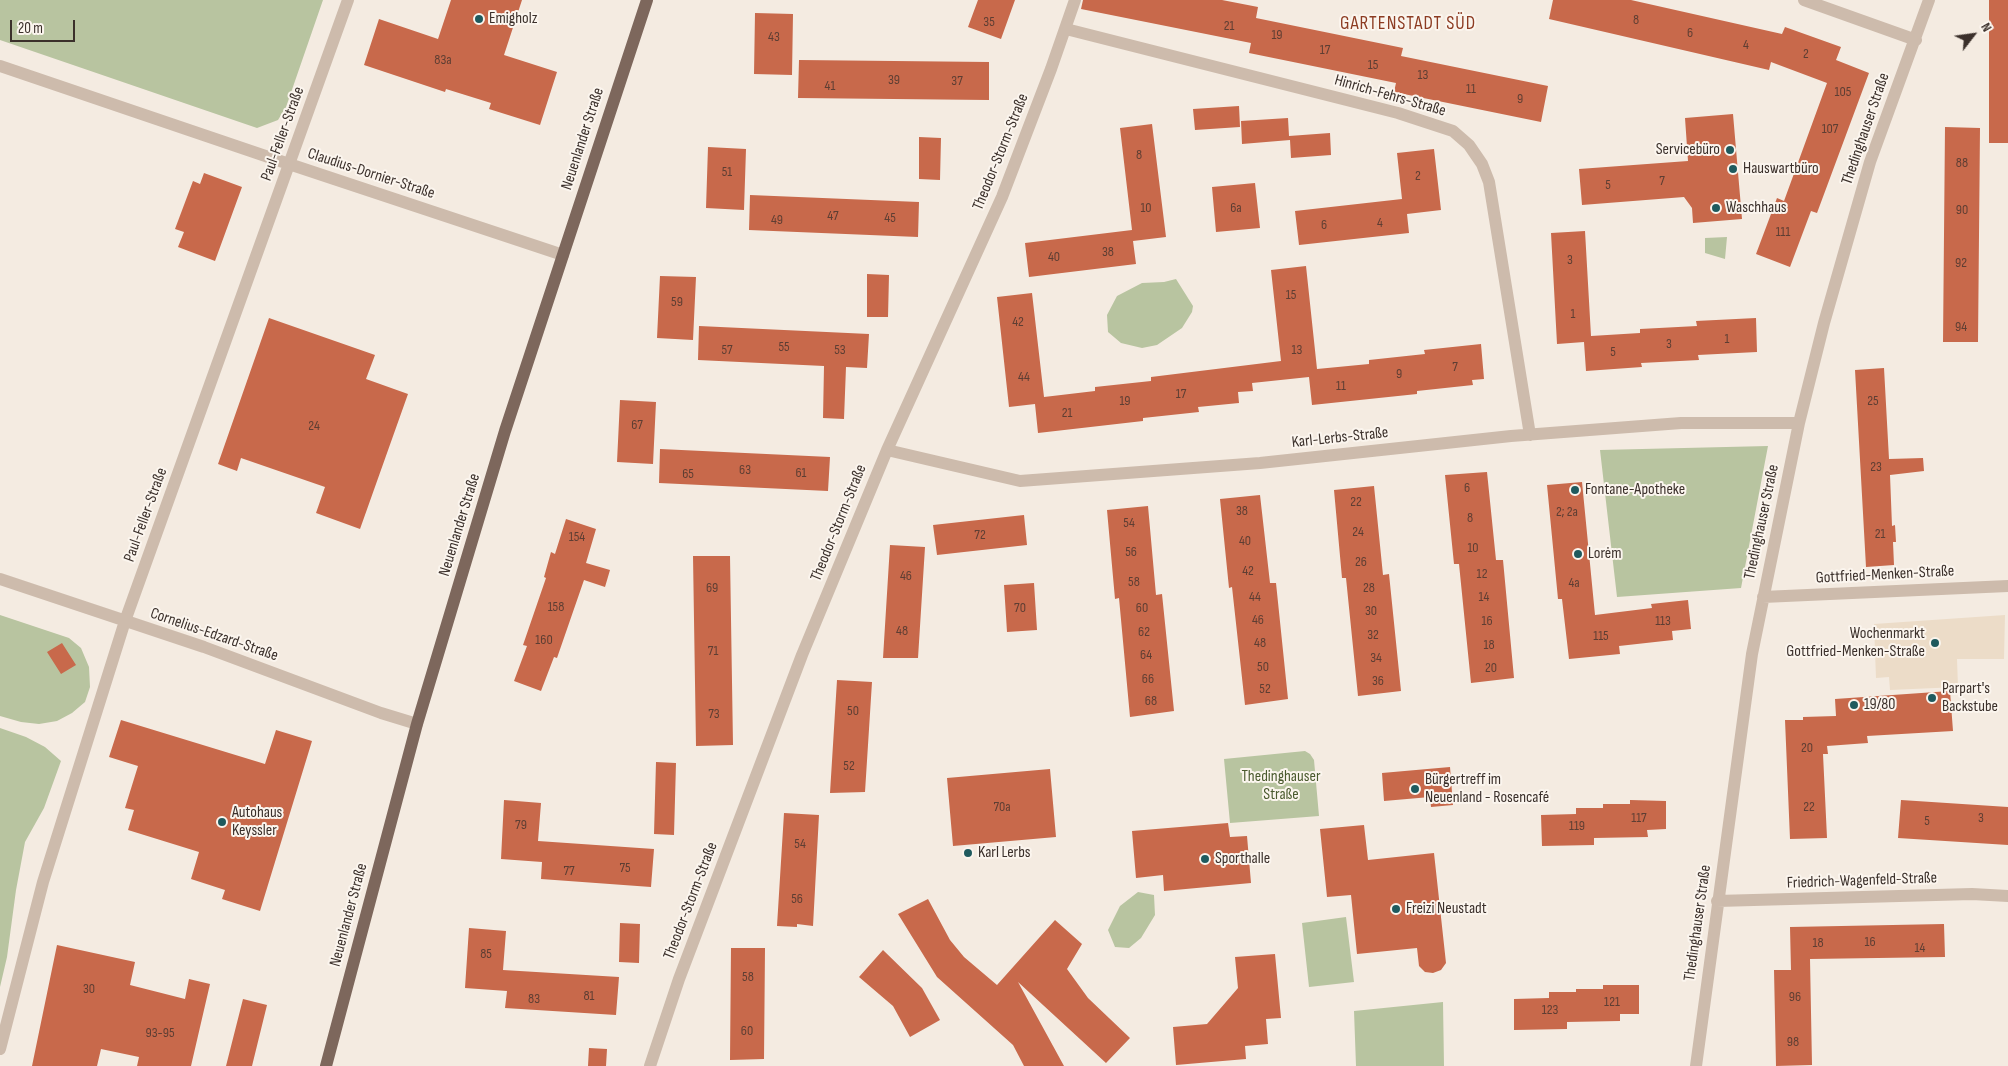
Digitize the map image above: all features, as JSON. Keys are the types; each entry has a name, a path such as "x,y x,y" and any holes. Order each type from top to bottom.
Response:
{"main road":[{"name":"Neuenlander Straße","path":"326,1066 417,724 505,431 647,0"}],"street":[{"name":"Paul-Feller-Straße","path":"0,1049 43,882 125,621 348,0"},
{"name":"Theodor-Storm-Straße","path":"650,1066 678,979 802,654 887,450 1002,197 1066,29 1074,0"},
{"path":"1804,0 1916,40"},
{"name":"Thedinghauser Straße","path":"1696,1066 1752,654 1799,423 1824,322 1870,162 1929,0"},
{"name":"Hinrich-Fehrs-Straße","path":"1066,29 1398,113 1453,131 1469,145 1482,164 1489,182 1530,435"},
{"name":"Claudius-Dornier-Straße","path":"0,66 563,255"},
{"name":"Karl-Lerbs-Straße","path":"887,450 1020,481 1260,463 1530,435 1681,423 1799,423"},
{"name":"Cornelius-Edzard-Straße","path":"0,579 204,647 381,713 417,724"},
{"name":"Gottfried-Menken-Straße","path":"1763,597 2008,586"},
{"name":"Friedrich-Wagenfeld-Straße","path":"1717,901 1972,894 2008,896"}],"green space":[{"path":"0,0 323,0 286,107 278,120 257,128 0,40"},
{"path":"1727,237 1725,259 1705,253 1705,238"},
{"path":"1176,279 1193,306 1192,312 1182,328 1157,345 1142,348 1121,343 1108,332 1107,315 1117,296 1142,283 1164,282"},
{"path":"1768,446 1741,588 1617,597 1600,450"},
{"path":"0,615 69,638 81,648 89,667 90,687 85,702 72,713 57,721 39,724 21,722 0,716"},
{"path":"0,728 26,737 45,747 61,761 44,808 25,842 7,957 0,987"},
{"name":"Thedinghauser Straße","path":"1305,751 1314,760 1319,816 1230,823 1224,759"},
{"path":"1138,892 1154,895 1155,915 1141,938 1129,948 1115,947 1108,930 1120,906"},
{"path":"1346,917 1354,982 1309,987 1302,923"},
{"path":"1443,1002 1444,1066 1356,1066 1354,1011"}],"shaded area":[{"path":"2005,615 2004,659 1957,659 1958,687 1890,690 1889,677 1876,678 1874,624"}],"building":[{"path":"451,0 522,0 504,55 557,72 540,125 489,109 491,103 446,89 445,92 364,65 379,19 438,39"},
{"path":"978,0 1015,0 1001,39 968,27"},
{"path":"1083,0 1222,0 1258,7 1256,18 1403,48 1401,56 1548,86 1541,122 1394,92 1396,83 1249,53 1251,43 1081,9"},
{"path":"1553,0 1631,0 1782,34 1785,27 1841,47 1836,60 1869,73 1817,213 1811,211 1790,267 1756,254 1777,198 1784,201 1827,83 1771,62 1769,70 1549,19"},
{"path":"1989,0 2008,0 2008,143 1989,143"},
{"path":"755,13 793,14 792,75 754,74"},
{"path":"799,60 989,62 989,100 798,98"},
{"path":"1239,106 1240,127 1195,130 1193,109"},
{"path":"1733,114 1742,219 1693,223 1692,208 1684,197 1582,205 1579,169 1688,161 1685,118"},
{"path":"1288,118 1289,136 1330,133 1331,155 1291,158 1290,140 1242,144 1241,121"},
{"path":"1152,124 1166,237 1133,241 1136,264 1029,277 1025,243 1132,230 1120,128"},
{"path":"1945,127 1980,128 1978,342 1943,342"},
{"path":"919,137 941,138 940,180 919,179"},
{"path":"708,147 746,149 744,210 706,208"},
{"path":"1434,149 1441,210 1407,214 1409,233 1299,245 1295,211 1402,199 1397,153"},
{"path":"204,173 242,187 215,261 178,247 184,232 175,229 193,181 200,184"},
{"path":"1255,183 1260,228 1216,232 1212,187"},
{"path":"750,195 919,202 918,237 749,230"},
{"path":"1585,231 1591,336 1640,333 1640,329 1697,326 1696,321 1756,318 1757,352 1698,355 1699,360 1641,363 1642,367 1586,371 1584,342 1557,344 1551,233"},
{"path":"1306,266 1317,369 1369,364 1369,360 1425,354 1424,350 1481,344 1484,379 1472,380 1473,385 1417,391 1417,394 1312,405 1309,377 1252,383 1253,391 1238,392 1239,403 1198,407 1199,412 1143,418 1143,421 1038,433 1035,404 1009,407 997,297 1032,293 1044,397 1095,391 1095,387 1151,381 1151,377 1281,361 1271,270"},
{"path":"867,274 889,275 888,317 867,317"},
{"path":"660,276 696,277 693,340 657,338"},
{"path":"269,318 375,355 366,379 408,394 360,529 316,513 325,487 241,458 237,471 218,464"},
{"path":"699,326 869,334 867,368 846,367 844,419 823,418 824,366 698,360"},
{"path":"1884,368 1889,459 1923,458 1924,471 1890,475 1892,526 1895,525 1896,542 1893,542 1894,565 1866,567 1855,370"},
{"path":"620,400 656,402 653,464 617,462"},
{"path":"660,449 830,457 828,491 659,483"},
{"path":"1487,472 1496,560 1503,560 1514,678 1471,683 1459,564 1454,564 1445,475"},
{"path":"1582,482 1595,615 1652,608 1651,604 1688,600 1691,629 1672,631 1673,640 1619,646 1620,654 1569,659 1562,599 1558,599 1547,485"},
{"path":"1374,486 1383,575 1389,574 1401,691 1358,696 1346,578 1342,578 1334,490"},
{"path":"1260,495 1270,583 1276,583 1288,699 1245,705 1232,587 1229,588 1220,499"},
{"path":"1148,506 1156,595 1162,594 1174,711 1130,717 1119,598 1115,599 1107,510"},
{"path":"1024,515 1027,545 937,555 933,525"},
{"path":"566,519 596,529 586,563 610,570 605,587 584,580 557,658 554,657 541,691 514,681 527,646 523,645 546,578 544,577 551,552 555,554"},
{"path":"890,545 925,547 918,658 883,658"},
{"path":"693,556 730,556 733,745 696,746"},
{"path":"1034,583 1037,630 1007,632 1004,585"},
{"path":"62,643 76,665 61,674 47,652"},
{"path":"837,680 872,682 865,792 830,793"},
{"path":"1950,691 1953,731 1867,736 1868,743 1827,746 1828,754 1823,754 1827,838 1790,839 1785,720 1803,720 1803,717 1836,716 1835,699"},
{"path":"121,720 265,764 276,730 312,741 260,911 222,899 225,890 191,879 199,852 128,830 134,810 125,808 138,766 109,757"},
{"path":"656,762 676,763 674,835 654,834"},
{"path":"1450,767 1453,805 1431,807 1430,797 1384,801 1382,773"},
{"path":"1050,769 1056,837 953,846 947,778"},
{"path":"504,800 541,803 538,841 654,849 651,887 541,879 542,862 501,859"},
{"path":"1630,800 1666,801 1666,829 1647,830 1648,837 1594,838 1594,845 1542,846 1541,815 1576,814 1576,808 1603,808 1603,804 1630,804"},
{"path":"1901,800 2008,807 2008,845 1898,838"},
{"path":"784,813 819,815 813,926 797,924 797,927 777,926"},
{"name":"Sporthalle","path":"1228,823 1230,837 1247,836 1251,883 1164,891 1163,875 1136,878 1132,831"},
{"name":"Freizi Neustadt","path":"1364,825 1368,860 1434,853 1446,963 1441,970 1433,973 1425,972 1419,966 1417,948 1357,954 1351,895 1327,897 1320,829"},
{"path":"928,899 950,940 964,957 997,985 1055,920 1082,944 1067,969 1088,998 1130,1038 1106,1063 1018,982 1064,1066 1024,1066 1013,1045 937,977 898,914"},
{"path":"620,923 640,924 639,963 619,962"},
{"path":"1944,924 1945,957 1810,959 1812,1065 1776,1066 1774,970 1791,970 1790,927"},
{"path":"469,928 506,931 503,970 619,977 616,1015 505,1008 507,991 465,988"},
{"path":"57,945 135,962 130,985 185,999 189,979 210,984 191,1066 137,1066 139,1057 101,1049 97,1066 32,1066"},
{"path":"731,948 765,948 764,1059 730,1060"},
{"path":"883,950 922,988 940,1020 910,1037 893,1006 859,977"},
{"path":"1275,954 1281,1018 1266,1019 1268,1044 1245,1046 1246,1059 1176,1065 1173,1027 1207,1024 1238,988 1235,957"},
{"path":"1603,985 1639,985 1639,1014 1620,1014 1620,1021 1567,1022 1567,1029 1514,1030 1514,999 1549,998 1549,992 1603,989"},
{"path":"243,999 267,1005 252,1066 226,1066"},
{"path":"589,1048 607,1049 606,1066 588,1066"}],"place":[{"name":"Emigholz","path":"479,19"},
{"name":"Servicebüro","path":"1730,150"},
{"name":"Hauswartbüro","path":"1733,169"},
{"name":"Waschhaus","path":"1716,208"},
{"name":"Fontane-Apotheke","path":"1575,490"},
{"name":"Lorėm","path":"1578,554"},
{"name":"Wochenmarkt Gottfried-Menken-Straße","path":"1935,643"},
{"name":"Parpart's Backstube","path":"1932,698"},
{"name":"19/80","path":"1854,705"},
{"name":"Bürgertreff im Neuenland - Rosencafé","path":"1415,789"},
{"name":"Autohaus Keyssler","path":"222,822"},
{"name":"Karl Lerbs","path":"968,853"},
{"name":"Sporthalle","path":"1205,859"},
{"name":"Freizi Neustadt","path":"1396,909"}],"district":[{"name":"GARTENSTADT SÜD","path":"1408,24"}]}
